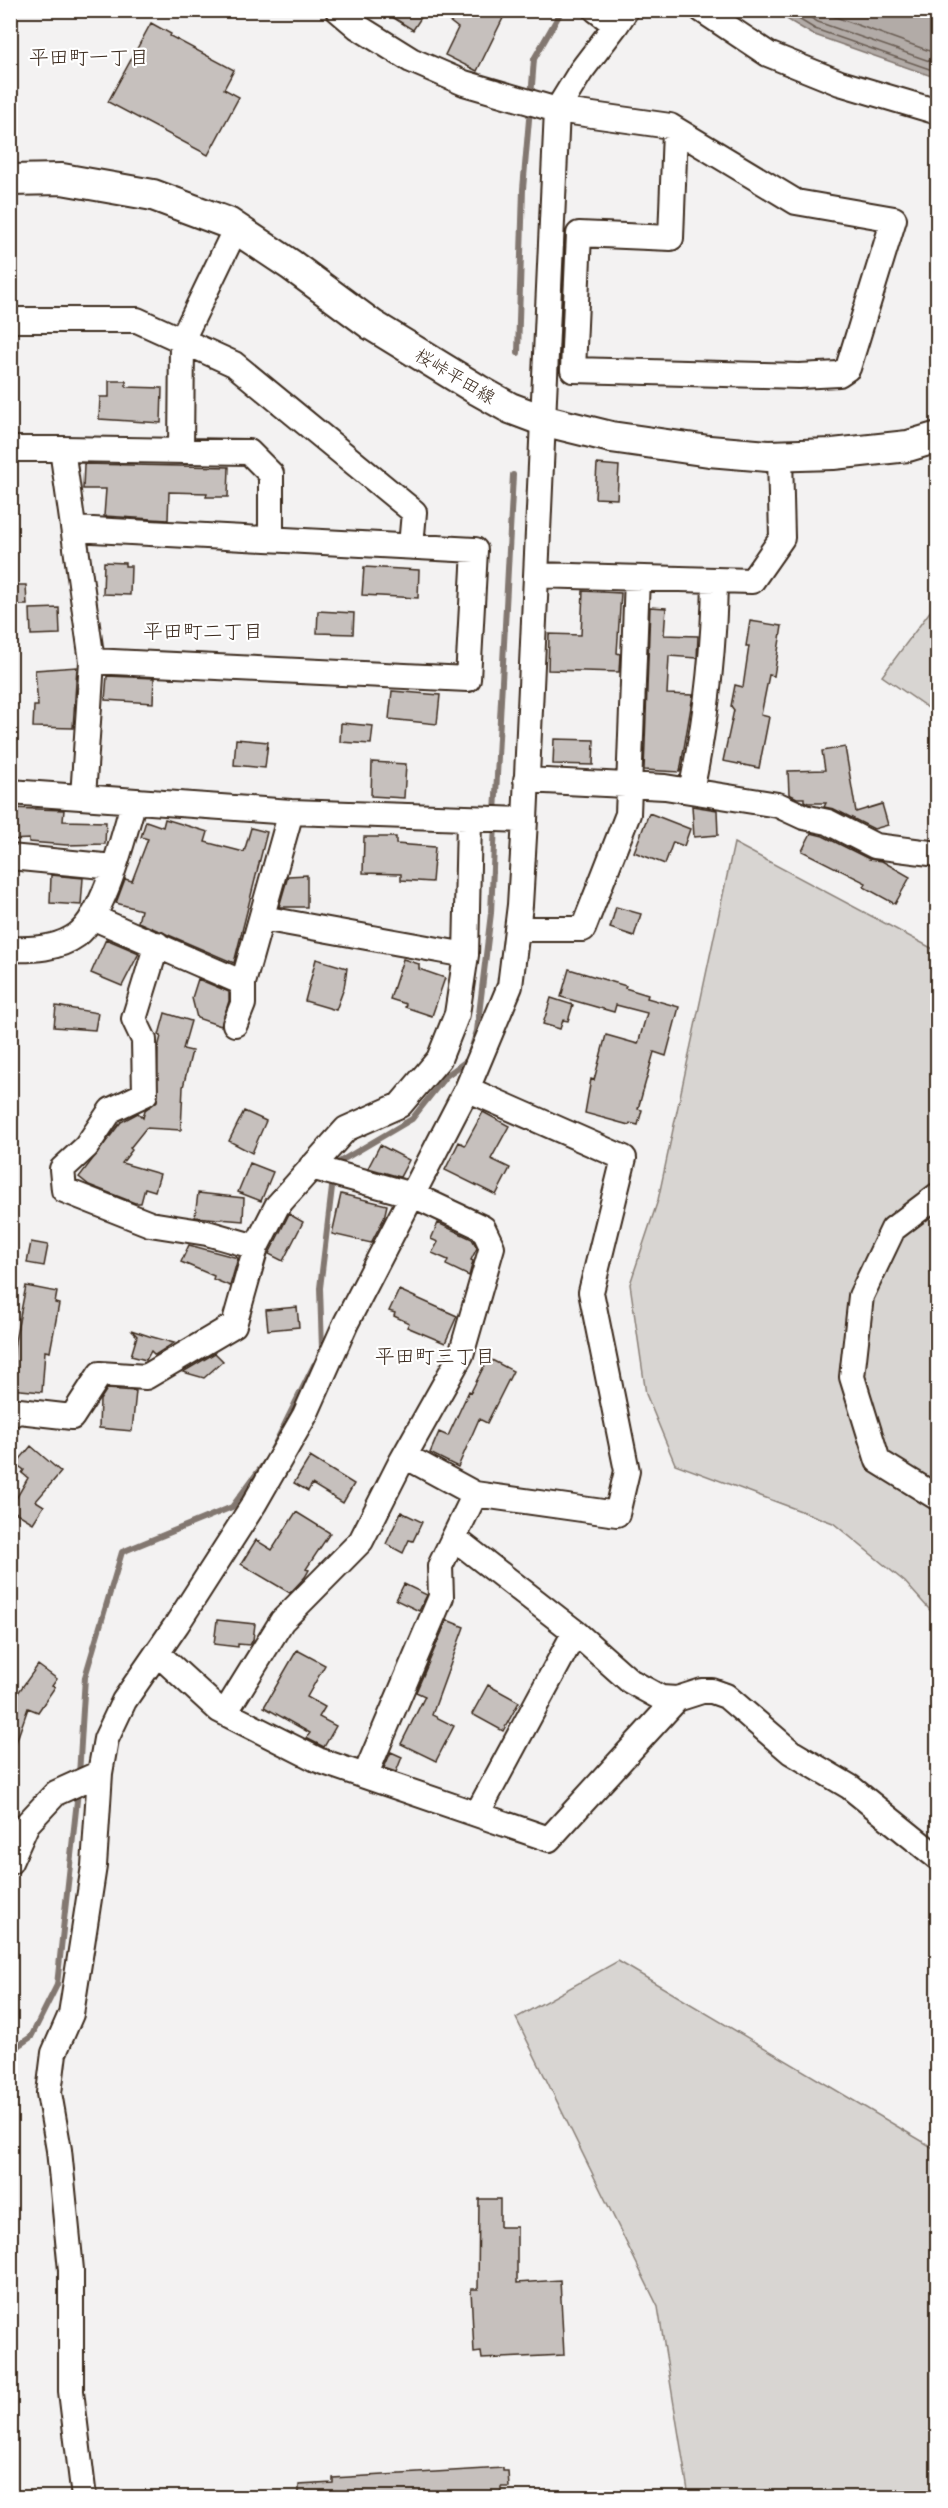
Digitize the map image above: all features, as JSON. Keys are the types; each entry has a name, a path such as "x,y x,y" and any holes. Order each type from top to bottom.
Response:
{"main road":[{"name":"桜峠平田線","path":"10,180 62,179 153,195 228,223 291,265 372,325 510,408 542,420 611,437 709,451 780,456 833,454 908,446 938,437"}],"street":[{"path":"338,10 358,27 411,60 464,83 548,108 670,126 675,129 796,202 894,219 848,368 844,371 839,374 800,376 573,370 579,234 671,238 675,129"},
{"path":"10,1415 19,1411 72,1417 100,1374 146,1377 234,1325 256,1247 277,1206 325,1171 346,1129 400,1105 439,1059 457,1014 466,955 496,820 526,780 542,420 548,108 581,71 621,18 596,10"},
{"path":"702,10 768,54 840,83 938,112"},
{"path":"181,451 182,340 236,228"},
{"path":"10,320 137,320 234,364 414,512 411,546"},
{"path":"10,448 249,452 271,474 271,539"},
{"path":"62,449 92,660 83,797"},
{"path":"536,575 752,581 782,538 780,456"},
{"path":"74,530 475,550 468,679 92,660"},
{"path":"517,929 583,929 628,814 638,578"},
{"path":"691,791 702,740 712,669 715,580"},
{"path":"526,780 665,787 778,805 804,817 828,822 875,846 938,854"},
{"path":"10,792 291,812 496,820"},
{"path":"10,950 32,950 60,944 77,935 92,917 114,867 134,801"},
{"path":"235,1024 243,1004 243,983 291,812"},
{"path":"84,2498 71,2391 71,2271 59,2150 50,2093 54,2053 71,2014 94,1866 95,1775 105,1739 124,1701 254,1504 305,1415 346,1323 467,1089 510,986 517,929 496,820"},
{"path":"10,857 114,867"},
{"path":"92,917 243,983"},
{"path":"261,918 466,955"},
{"path":"157,944 134,1019 144,1040 146,1094 111,1110 86,1147 62,1169 64,1190 150,1224 207,1233 256,1247"},
{"path":"405,1456 475,1494 617,1514 627,1471 591,1292 624,1158 467,1089"},
{"path":"225,1713 282,1621 361,1541 461,1354 492,1247 483,1228 412,1195 325,1171"},
{"path":"938,1195 893,1229 861,1296 852,1377 878,1461 938,1498"},
{"path":"365,1776 441,1597 440,1566 475,1494"},
{"path":"454,1538 575,1632 630,1681 649,1694 661,1698 677,1699 702,1691 712,1691 726,1696 790,1752 850,1787 938,1858"},
{"path":"477,1814 575,1632"},
{"path":"157,1653 225,1713 318,1760 549,1839 677,1699"},
{"path":"10,1862 27,1824 56,1793 95,1775"}],"shaded area":[{"path":"937,602 937,714 882,676"},
{"path":"734,843 937,951 937,1618 905,1582 833,1523 675,1464 646,1394 630,1284 658,1200"},
{"path":"618,1961 937,2150 937,2497 689,2497 658,2307 516,2018"}],"water":[{"path":"773,11 937,11 937,78 812,34"}],"building":[{"path":"381,10 426,10 413,30"},
{"path":"435,10 507,10 477,71 445,55 458,28"},
{"path":"151,23 171,34 170,36 234,70 224,89 239,97 208,155 108,102"},
{"path":"109,381 126,381 126,387 162,388 161,423 99,419 100,397 109,397"},
{"path":"84,464 229,467 228,497 206,497 207,493 169,492 168,520 104,516 106,489 83,489"},
{"path":"597,464 619,466 617,499 595,498"},
{"path":"104,562 125,563 125,566 131,566 130,595 103,594"},
{"path":"364,567 419,570 418,598 362,595"},
{"path":"10,585 26,585 27,605 11,605"},
{"path":"583,591 621,593 617,653 620,654 619,672 548,670 549,634 581,635"},
{"path":"650,607 666,608 664,635 698,636 697,658 669,656 667,694 693,695 680,772 644,770"},
{"path":"59,608 60,634 31,635 30,609"},
{"path":"318,611 354,613 353,634 317,633"},
{"path":"750,621 782,626 774,676 769,675 761,715 769,717 759,768 723,761 734,710 731,706 735,685 743,687"},
{"path":"77,667 73,728 33,727 34,706 38,706 35,670"},
{"path":"107,676 154,678 153,703 105,700"},
{"path":"392,691 440,695 437,724 389,719"},
{"path":"341,723 373,726 371,744 340,742"},
{"path":"236,739 268,742 265,768 234,765"},
{"path":"554,739 594,740 593,765 553,764"},
{"path":"845,747 856,812 882,804 888,825 874,829 834,809 824,807 826,803 808,803 804,801 804,798 797,798 789,794 788,771 825,770 822,751"},
{"path":"372,762 406,764 404,798 371,796"},
{"path":"692,806 717,810 718,835 694,837"},
{"path":"10,808 64,810 63,821 106,822 105,844 67,845 29,842 29,839 10,840"},
{"path":"649,813 690,829 684,846 673,842 665,864 634,852"},
{"path":"165,819 208,832 205,842 244,852 251,828 267,832 234,963 138,922 141,910 116,903 125,879 132,881 148,839 141,837 146,821 163,827"},
{"path":"811,833 823,836 869,859 882,861 910,877 895,904 864,887 866,883 802,851"},
{"path":"364,837 396,837 396,844 435,847 432,882 401,880 401,874 363,873"},
{"path":"51,875 83,878 81,905 50,903"},
{"path":"307,875 307,907 279,907 288,876"},
{"path":"616,907 641,914 634,936 610,928"},
{"path":"106,939 139,953 122,986 91,973"},
{"path":"316,959 347,968 344,988 336,1010 305,1001"},
{"path":"403,959 419,964 419,969 445,978 432,1016 390,999"},
{"path":"569,969 626,986 625,988 648,995 647,998 679,1007 666,1056 654,1052 638,1109 642,1110 638,1125 630,1123 629,1125 585,1113 591,1079 594,1080 606,1035 638,1044 647,1013 616,1005 614,1012 561,997"},
{"path":"198,979 229,992 229,1001 221,1026 197,1018 192,998"},
{"path":"551,998 573,1005 568,1021 563,1020 560,1029 543,1024"},
{"path":"56,1006 98,1013 95,1030 54,1027"},
{"path":"165,1013 191,1021 183,1049 192,1051 183,1087 181,1130 146,1128 130,1148 132,1150 122,1163 160,1174 155,1191 145,1188 141,1203 135,1203 89,1185 79,1177 121,1122 138,1113 143,1118 145,1110 157,1101 158,1048 161,1036 159,1035"},
{"path":"244,1111 266,1121 252,1153 229,1141"},
{"path":"483,1112 509,1126 491,1159 510,1168 496,1195 445,1170 459,1142 465,1145"},
{"path":"380,1145 409,1160 400,1177 368,1168"},
{"path":"250,1163 273,1172 261,1201 238,1192"},
{"path":"198,1193 244,1198 243,1221 195,1217"},
{"path":"341,1194 387,1205 384,1218 371,1243 332,1234"},
{"path":"289,1214 303,1222 283,1261 269,1254"},
{"path":"438,1223 472,1239 477,1248 471,1260 473,1261 469,1276 446,1265 448,1260 432,1253 438,1242 431,1239"},
{"path":"31,1242 48,1245 44,1266 27,1263"},
{"path":"189,1245 238,1258 230,1286 213,1279 214,1276 181,1262"},
{"path":"26,1286 57,1292 55,1303 59,1304 50,1352 45,1351 42,1392 10,1389 15,1341"},
{"path":"399,1290 457,1316 445,1343 407,1327 409,1323 389,1311"},
{"path":"297,1307 299,1327 268,1330 266,1310"},
{"path":"131,1330 174,1343 155,1355 151,1351 146,1360 131,1356 137,1336"},
{"path":"215,1353 223,1361 204,1378 183,1372"},
{"path":"488,1358 513,1371 487,1423 479,1419 458,1467 430,1453 439,1432 448,1436 469,1391 471,1392"},
{"path":"107,1389 136,1391 132,1431 99,1428 100,1400"},
{"path":"31,1446 61,1472 36,1501 44,1506 33,1523 10,1509 28,1478 22,1473 24,1470 16,1464"},
{"path":"310,1457 354,1484 343,1503 312,1484 308,1491 294,1483"},
{"path":"296,1512 330,1533 306,1569 309,1570 305,1577 290,1593 241,1564 256,1540 272,1550"},
{"path":"401,1512 422,1522 413,1541 409,1540 403,1553 386,1544"},
{"path":"404,1584 427,1595 419,1611 396,1600"},
{"path":"217,1620 255,1624 250,1645 238,1644 238,1647 214,1644"},
{"path":"447,1620 464,1627 432,1715 454,1726 436,1761 401,1744 425,1696 416,1692"},
{"path":"297,1650 325,1665 307,1697 325,1707 319,1717 336,1726 324,1747 306,1738 310,1733 264,1707"},
{"path":"38,1665 57,1679 52,1686 55,1687 38,1712 28,1708 13,1751 10,1751 10,1704"},
{"path":"488,1685 519,1702 503,1731 472,1714"},
{"path":"391,1752 402,1757 396,1772 384,1768"},
{"path":"479,2199 500,2199 500,2227 517,2227 517,2283 560,2280 564,2355 482,2359 481,2352 474,2353 471,2289 478,2289"},
{"path":"503,2468 503,2471 508,2471 509,2487 501,2487 501,2498 299,2498 299,2485 333,2483 333,2478"}],"waterway":[{"path":"531,98 534,59 562,10"},
{"path":"518,353 523,189 530,108"},
{"path":"495,813 513,475"},
{"path":"334,1165 412,1119 446,1076 468,1060 477,1031 491,913 495,823"},
{"path":"320,1353 322,1349 320,1288 333,1179"},
{"path":"272,1450 314,1365"},
{"path":"79,1775 85,1677 122,1552 232,1507 266,1461"},
{"path":"10,2051 31,2037 57,1985 78,1791"}],"district":[{"name":"平田町一丁目","path":"89,56"},
{"name":"平田町二丁目","path":"203,630"},
{"name":"平田町三丁目","path":"435,1355"}]}
